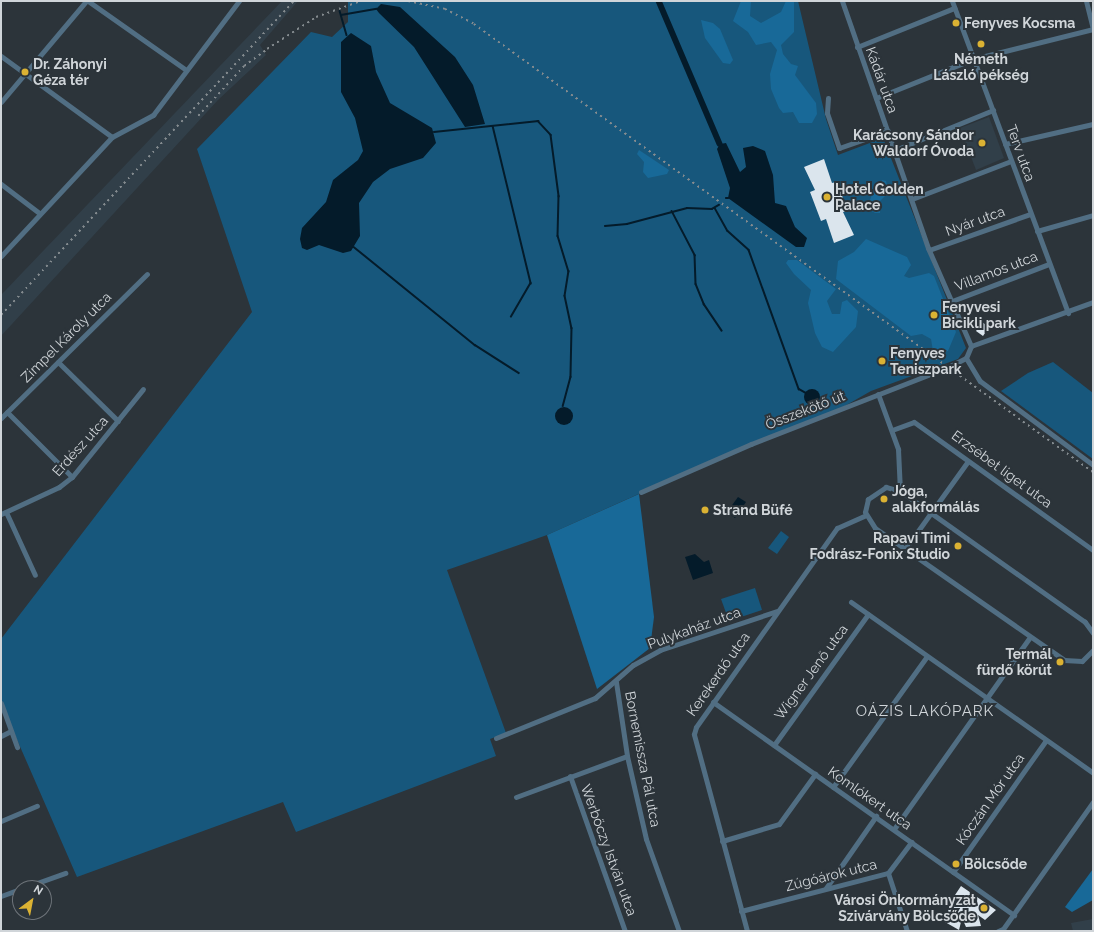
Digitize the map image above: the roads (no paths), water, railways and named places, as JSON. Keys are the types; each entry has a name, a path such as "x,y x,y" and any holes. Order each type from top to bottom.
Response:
{"street":[{"path":"1,102 87,1 186,70"},
{"path":"1,256 39,213 112,137 153,115 239,1"},
{"name":"Kádár utca","path":"842,1 929,250 971,346"},
{"name":"Terv utca","path":"952,1 1036,231 1068,313"},
{"path":"876,98 973,59 1093,29 1086,1"},
{"path":"857,47 954,8"},
{"path":"1,56 112,137"},
{"path":"828,98 827,113 840,148 888,131"},
{"path":"895,150 992,110"},
{"path":"1005,144 1093,124"},
{"path":"912,199 1011,161"},
{"path":"1,184 39,213"},
{"name":"Nyár utca","path":"929,250 1030,214"},
{"path":"1036,231 1093,215"},
{"name":"Villamos utca","path":"952,301 1049,264"},
{"name":"Zimpel Károly utca","path":"1,418 147,274"},
{"path":"1093,302 1068,313 971,346 966,358 980,381 1093,465"},
{"name":"Összekötő út","path":"641,492 966,358"},
{"path":"58,362 118,421"},
{"name":"Erdész utca","path":"3,513 59,487 72,477 143,389"},
{"path":"878,394 898,449 900,490"},
{"path":"7,412 72,477"},
{"name":"Erzsébet liget utca","path":"892,430 914,422 1093,550"},
{"path":"905,549 968,461"},
{"path":"1092,652 1082,661 1068,662 875,528 866,515 865,505 873,493 886,487 900,490 1089,626 1093,633"},
{"path":"3,513 35,575"},
{"name":"Kerekerdő utca","path":"747,931 694,734 713,702 836,528 866,515"},
{"path":"851,602 1093,773"},
{"name":"Pulykaház utca","path":"496,738 595,698 616,682 634,664 660,650 777,611"},
{"name":"Wigner Jenő utca","path":"774,745 868,614"},
{"path":"1089,626 1093,620"},
{"path":"894,829 1030,637"},
{"path":"834,787 927,656"},
{"name":"Bornemissza Pál utca","path":"616,682 627,756 646,839 679,931"},
{"name":"Komlókert utca","path":"713,702 1014,915"},
{"path":"1,703 17,747"},
{"path":"1,736 11,731"},
{"name":"Kóczán Mór utca","path":"953,872 1046,740"},
{"path":"516,797 627,756"},
{"path":"722,841 779,824 815,774"},
{"name":"Werbőczy István utca","path":"570,776 626,931"},
{"path":"998,931 1014,915 1093,802"},
{"path":"1,820 37,806"},
{"path":"826,888 876,816"},
{"name":"Zúgóárok utca","path":"741,911 888,873 911,842"},
{"path":"45,880 65,873"},
{"path":"888,873 907,931"},
{"path":"1,896 12,892"}],"waterway":[{"path":"659,1 720,144"},
{"path":"341,15 376,9"},
{"path":"340,11 347,35"},
{"path":"434,132 538,121 551,135 559,196 558,236 569,271 565,296 572,328 571,377 563,406"},
{"path":"493,126 531,283 511,317"},
{"path":"605,226 627,224 687,208 712,209 719,205"},
{"path":"715,208 728,231 749,250 799,389 806,393"},
{"path":"672,211 695,255 696,284 704,304 722,331"},
{"path":"354,247 475,345 519,373"}],"railway":[{"path":"1,315 294,1"},
{"path":"198,116 244,66 267,49 316,17 361,1"},
{"path":"408,1 445,9 474,24 1093,472"}],"place":[{"name":"Fenyves Kocsma","path":"956,23"},
{"name":"Németh László pékség","path":"981,44"},
{"name":"Dr. Záhonyi Géza tér","path":"25,72"},
{"name":"Karácsony Sándor Waldorf Óvoda","path":"982,143"},
{"name":"Hotel Golden Palace","path":"827,197"},
{"name":"Fenyvesi Bicikli park","path":"934,315"},
{"name":"Fenyves Teniszpark","path":"882,361"},
{"name":"Jóga, alakformálás","path":"884,499"},
{"name":"Strand Büfé","path":"705,510"},
{"name":"Rapavi Timi Fodrász-Fonix Studio","path":"958,546"},
{"name":"Termál fürdő körút","path":"1060,662"},
{"name":"Bölcsőde","path":"956,864"},
{"name":"Városi Önkormányzat Szivárvány Bölcsőde","path":"984,908"}],"district":[{"name":"OÁZIS LAKÓPARK","path":"925,712"}]}
